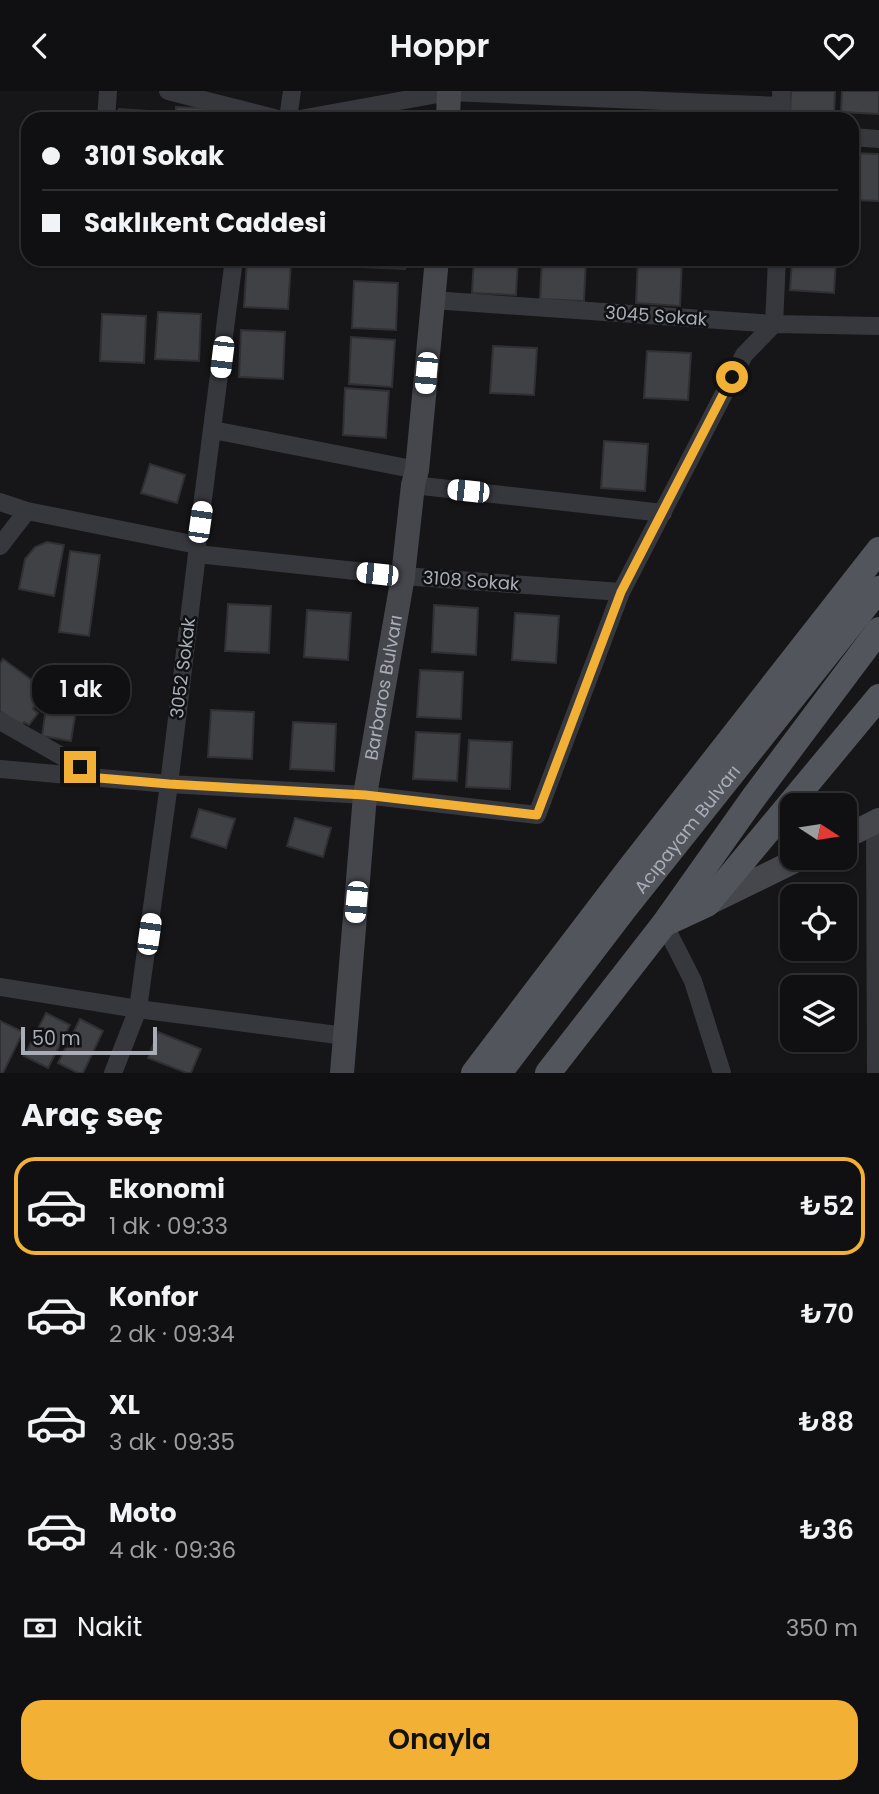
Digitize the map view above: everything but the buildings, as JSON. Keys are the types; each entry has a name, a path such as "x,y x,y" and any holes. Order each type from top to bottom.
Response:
{"main road":[{"path":"474,1073 630,868 879,550"},
{"name":"Acıpayam Bulvarı","path":"499,1073 624,909 879,589"},
{"name":"Acıpayam Bulvarı","path":"548,1073 664,923 879,630"},
{"path":"567,1073 664,923 707,904 879,697"}],"street":[{"path":"106,112 108,91"},
{"path":"168,91 238,112"},
{"path":"289,112 292,91"},
{"path":"448,112 449,92"},
{"path":"339,112 449,92 567,94 781,105"},
{"path":"859,138 879,139"},
{"name":"3052 Sokak","path":"113,1073 138,1009 169,784 233,266"},
{"name":"Barbaros Bulvarı","path":"342,1073 365,795 403,576 436,266"},
{"path":"0,769 169,784 365,795 537,815 621,592 744,355 774,324 777,266"},
{"name":"3045 Sokak","path":"433,300 774,324 879,326"},
{"path":"213,431 415,477 663,513"},
{"name":"3108 Sokak","path":"0,502 27,511 197,549 403,576 621,592"},
{"path":"0,546 27,511"},
{"path":"0,722 99,778"},
{"path":"858,830 877,821 876,1073"},
{"path":"707,904 780,868"},
{"path":"664,923 693,981 722,1073"},
{"path":"0,987 138,1009 345,1036"}],"route":[{"path":"80,767 99,778 365,795 537,815 621,592 732,377"}]}
